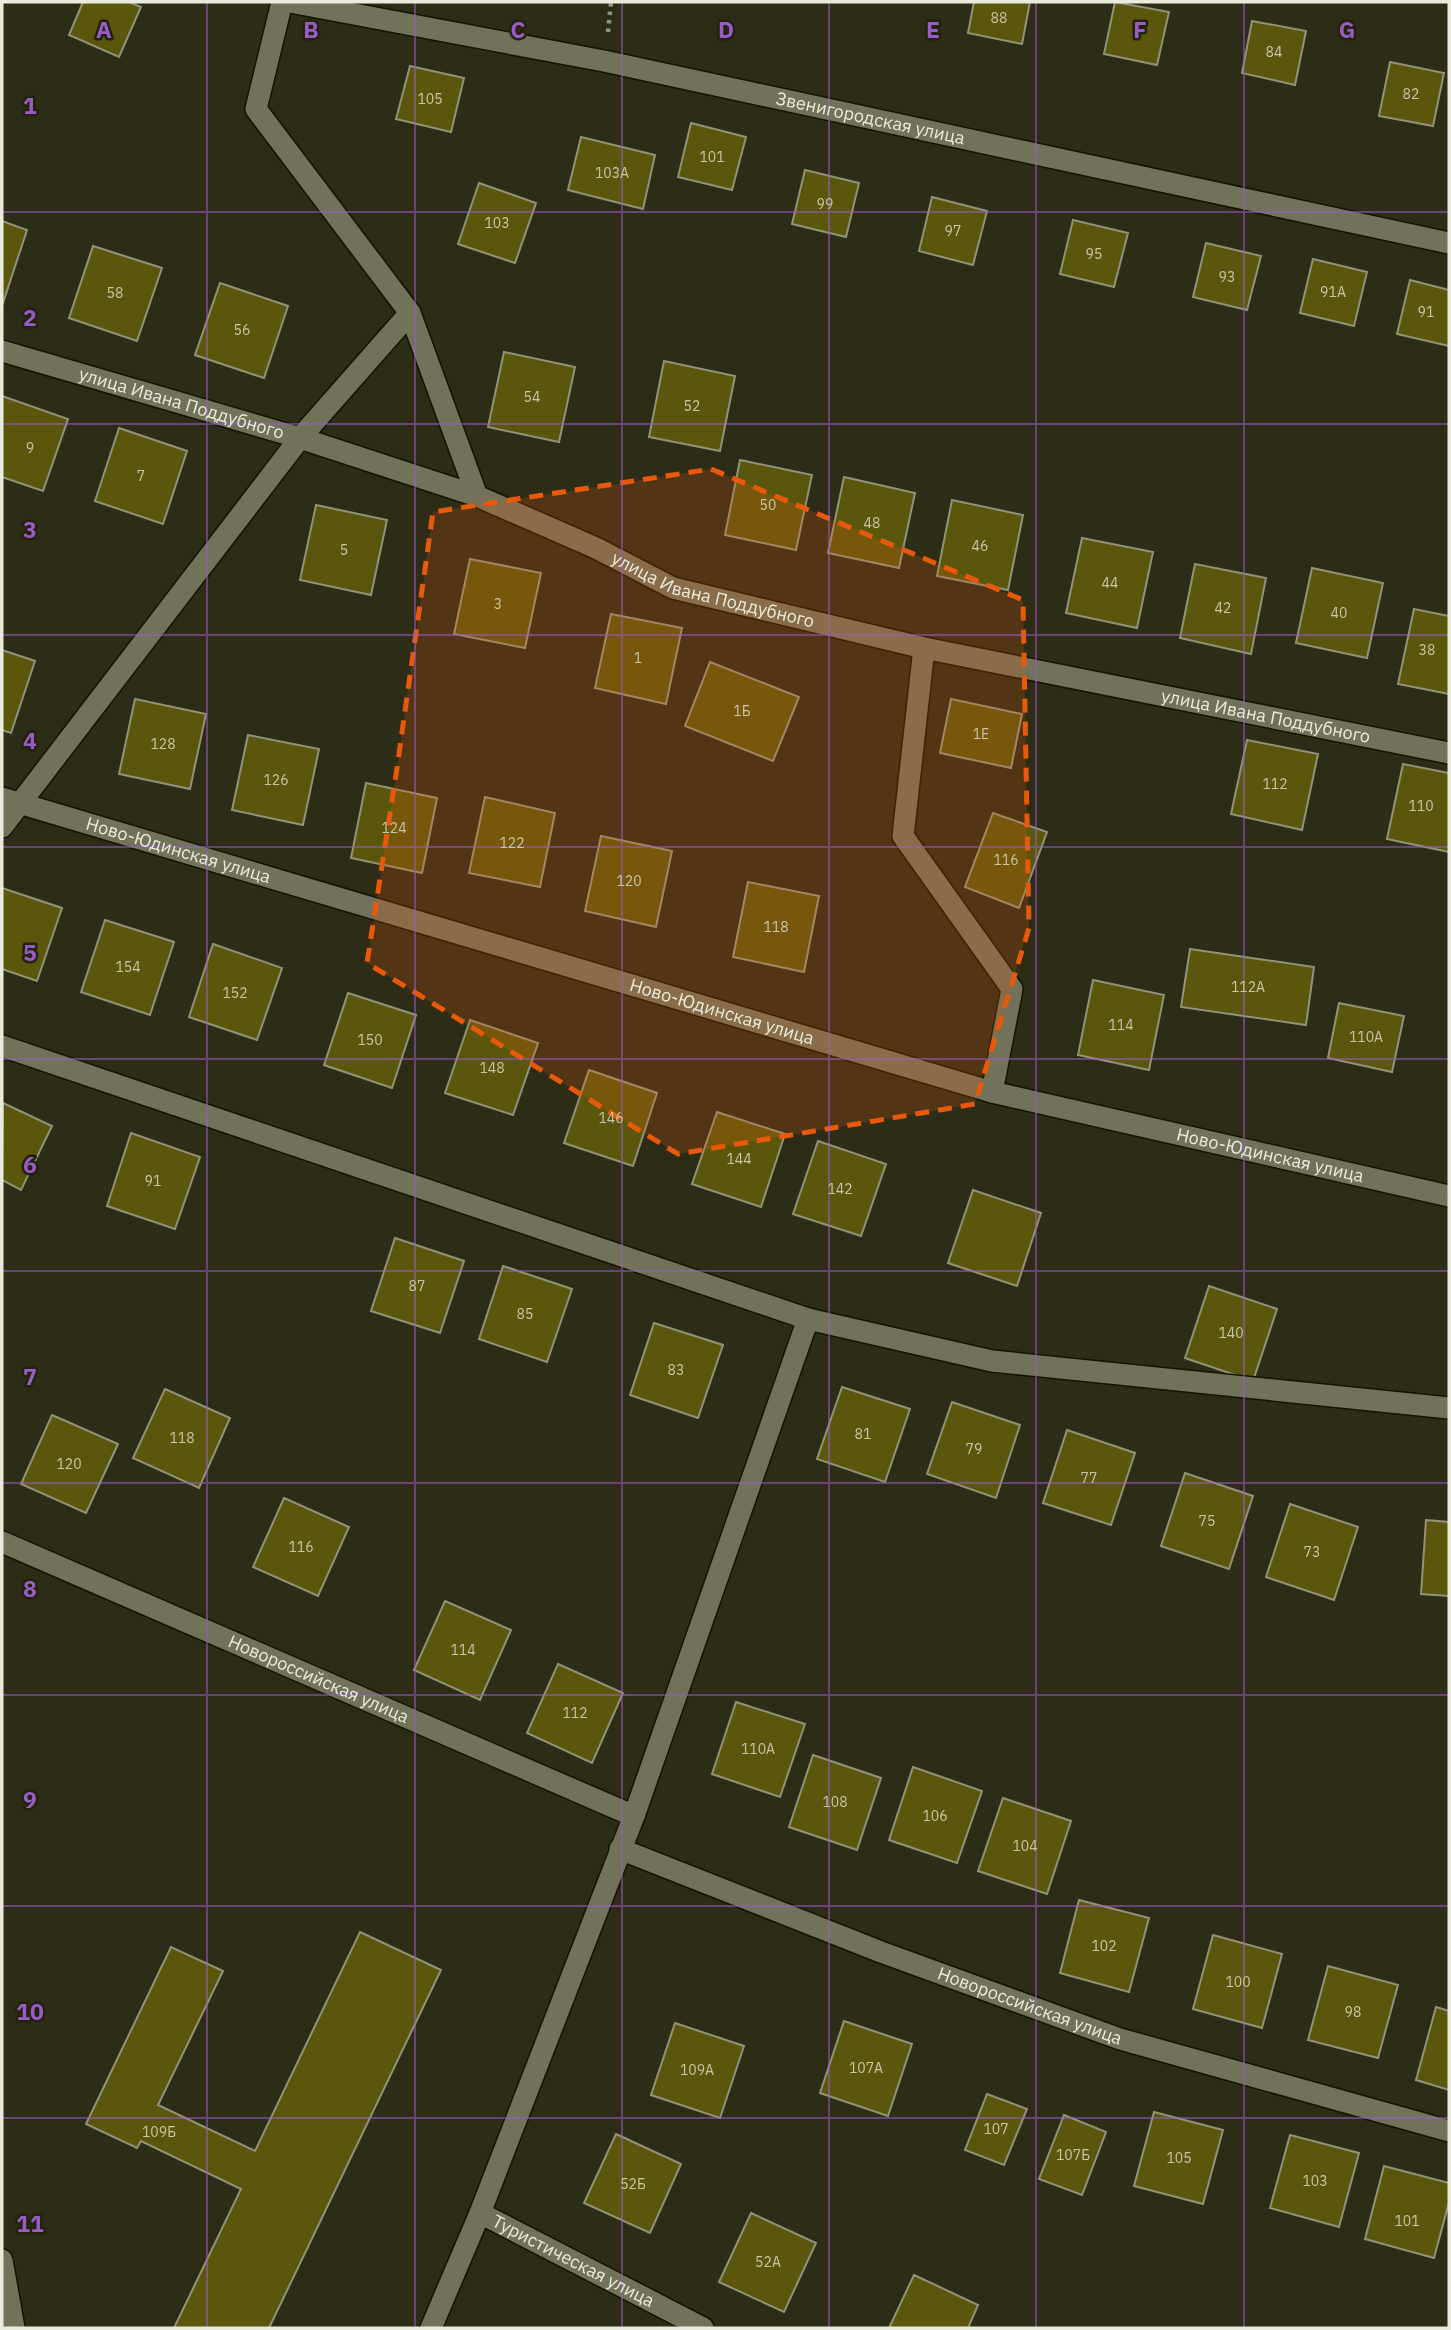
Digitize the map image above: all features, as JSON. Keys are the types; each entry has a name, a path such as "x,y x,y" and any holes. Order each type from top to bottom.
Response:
{"street":[{"path":"282,2 256,109 410,313 477,496"},
{"name":"Звенигородская улица","path":"290,2 604,61 1449,243"},
{"path":"2,827 10,801 300,438 410,313"},
{"name":"улица Ивана Поддубного","path":"2,351 300,438 477,496 596,548 673,588 923,648 1449,753"},
{"path":"923,648 903,836 1012,989 992,1092"},
{"name":"Ново-Юдинская улица","path":"10,801 992,1092 1449,1196"},
{"path":"2,1046 808,1319 992,1361 1449,1409"},
{"path":"432,2328 480,2214 634,1816 808,1319"},
{"name":"Новороссийская улица","path":"2,1542 634,1816"},
{"name":"Новороссийская улица","path":"620,1849 881,1952 1120,2039 1449,2131"},
{"name":"Туристическая улица","path":"480,2214 703,2328"},
{"path":"2,2260 15,2328"}],"highlighted area":[{"path":"711,469 1023,600 1029,928 975,1104 678,1154 367,963 433,512"}],"building":[{"path":"83,2 129,2 141,7 119,57 69,35"},
{"path":"974,2 1030,2 1022,44 968,33"},
{"path":"1115,2 1169,12 1157,65 1104,54"},
{"path":"1252,21 1306,31 1295,85 1242,73"},
{"path":"1390,62 1444,73 1433,126 1379,116"},
{"path":"410,66 464,78 451,132 396,119"},
{"path":"691,123 746,137 732,190 678,177"},
{"path":"581,137 655,155 643,209 568,190"},
{"path":"805,170 859,183 846,237 792,224"},
{"path":"479,183 536,203 515,263 458,244"},
{"path":"932,197 987,211 973,265 919,251"},
{"path":"1073,220 1128,233 1114,287 1060,274"},
{"path":"2,221 27,230 3,303 2,302"},
{"path":"1206,243 1261,256 1247,310 1193,297"},
{"path":"93,246 162,268 137,341 69,318"},
{"path":"1313,259 1367,272 1354,326 1300,313"},
{"path":"1410,280 1449,290 1449,346 1397,334"},
{"path":"220,283 288,306 264,378 195,355"},
{"path":"504,352 575,367 559,442 488,427"},
{"path":"664,361 735,376 720,451 649,437"},
{"path":"2,396 68,419 43,491 2,477"},
{"path":"119,428 187,451 163,524 95,501"},
{"path":"740,460 812,475 796,550 725,535"},
{"path":"844,477 915,493 899,568 828,553"},
{"path":"952,500 1023,515 1008,590 937,576"},
{"path":"316,505 387,520 371,595 300,580"},
{"path":"1082,538 1153,552 1137,628 1066,613"},
{"path":"470,559 541,573 525,648 454,634"},
{"path":"1195,564 1266,578 1251,654 1180,638"},
{"path":"1312,568 1383,583 1367,658 1296,643"},
{"path":"1414,609 1449,616 1449,694 1398,684"},
{"path":"611,614 682,628 666,704 595,688"},
{"path":"2,650 35,661 11,733 2,730"},
{"path":"710,662 799,697 773,761 685,726"},
{"path":"135,699 206,714 190,789 119,774"},
{"path":"951,699 1022,714 1011,768 940,753"},
{"path":"248,735 319,749 303,825 232,810"},
{"path":"1247,740 1318,754 1302,830 1231,814"},
{"path":"1403,764 1449,773 1449,852 1387,839"},
{"path":"366,783 437,798 422,873 351,858"},
{"path":"485,797 555,813 540,887 469,873"},
{"path":"993,813 1047,832 1019,908 965,887"},
{"path":"601,836 672,851 656,927 585,911"},
{"path":"748,882 819,896 804,972 733,957"},
{"path":"2,888 62,908 37,981 2,969"},
{"path":"105,920 174,942 150,1015 81,992"},
{"path":"213,944 282,968 257,1040 189,1017"},
{"path":"1190,949 1314,967 1306,1025 1181,1007"},
{"path":"1093,980 1164,995 1149,1070 1078,1055"},
{"path":"348,993 416,1015 392,1088 324,1065"},
{"path":"1339,1003 1404,1016 1392,1072 1328,1058"},
{"path":"470,1020 538,1043 513,1115 445,1093"},
{"path":"589,1070 657,1093 633,1166 564,1143"},
{"path":"3,1103 52,1126 21,1190 2,1180"},
{"path":"717,1112 785,1134 761,1207 692,1184"},
{"path":"131,1133 200,1157 175,1229 107,1206"},
{"path":"818,1141 886,1164 861,1236 793,1214"},
{"path":"973,1190 1041,1213 1017,1286 948,1263"},
{"path":"395,1238 464,1261 440,1333 371,1311"},
{"path":"503,1266 572,1289 547,1362 479,1339"},
{"path":"1209,1286 1277,1309 1253,1381 1185,1358"},
{"path":"654,1323 723,1345 698,1418 630,1395"},
{"path":"842,1387 910,1409 885,1482 817,1459"},
{"path":"165,1389 230,1418 199,1488 133,1458"},
{"path":"952,1402 1020,1425 996,1498 927,1474"},
{"path":"52,1415 118,1444 86,1513 21,1484"},
{"path":"1067,1430 1135,1453 1111,1525 1043,1503"},
{"path":"1185,1473 1253,1496 1229,1569 1161,1546"},
{"path":"284,1498 349,1527 318,1596 253,1567"},
{"path":"1290,1504 1358,1527 1334,1600 1266,1577"},
{"path":"1426,1520 1449,1522 1449,1596 1421,1594"},
{"path":"445,1601 511,1630 480,1700 414,1670"},
{"path":"558,1664 623,1693 592,1763 527,1733"},
{"path":"736,1702 805,1724 780,1797 712,1774"},
{"path":"813,1755 881,1778 857,1850 789,1827"},
{"path":"913,1767 982,1791 957,1863 889,1840"},
{"path":"1003,1798 1071,1821 1047,1894 978,1871"},
{"path":"1079,1900 1149,1918 1129,1992 1060,1973"},
{"path":"360,1932 441,1970 269,2328 174,2328 241,2189 141,2141 137,2148 86,2124 171,1947 223,1971 158,2105 255,2151"},
{"path":"1213,1935 1282,1954 1262,2028 1193,2009"},
{"path":"1328,1966 1398,1985 1378,2058 1308,2040"},
{"path":"1436,2007 1449,2011 1449,2090 1416,2080"},
{"path":"844,2021 912,2044 888,2116 820,2093"},
{"path":"675,2023 744,2046 720,2118 651,2095"},
{"path":"987,2094 1027,2109 1004,2165 965,2150"},
{"path":"1154,2112 1223,2130 1203,2204 1134,2186"},
{"path":"1064,2115 1106,2132 1082,2195 1039,2179"},
{"path":"616,2134 681,2164 650,2233 584,2203"},
{"path":"1290,2135 1359,2153 1339,2227 1270,2208"},
{"path":"1384,2166 1449,2183 1449,2202 1434,2258 1365,2239"},
{"path":"751,2213 816,2243 784,2312 719,2282"},
{"path":"914,2275 978,2305 968,2328 889,2328"}]}
